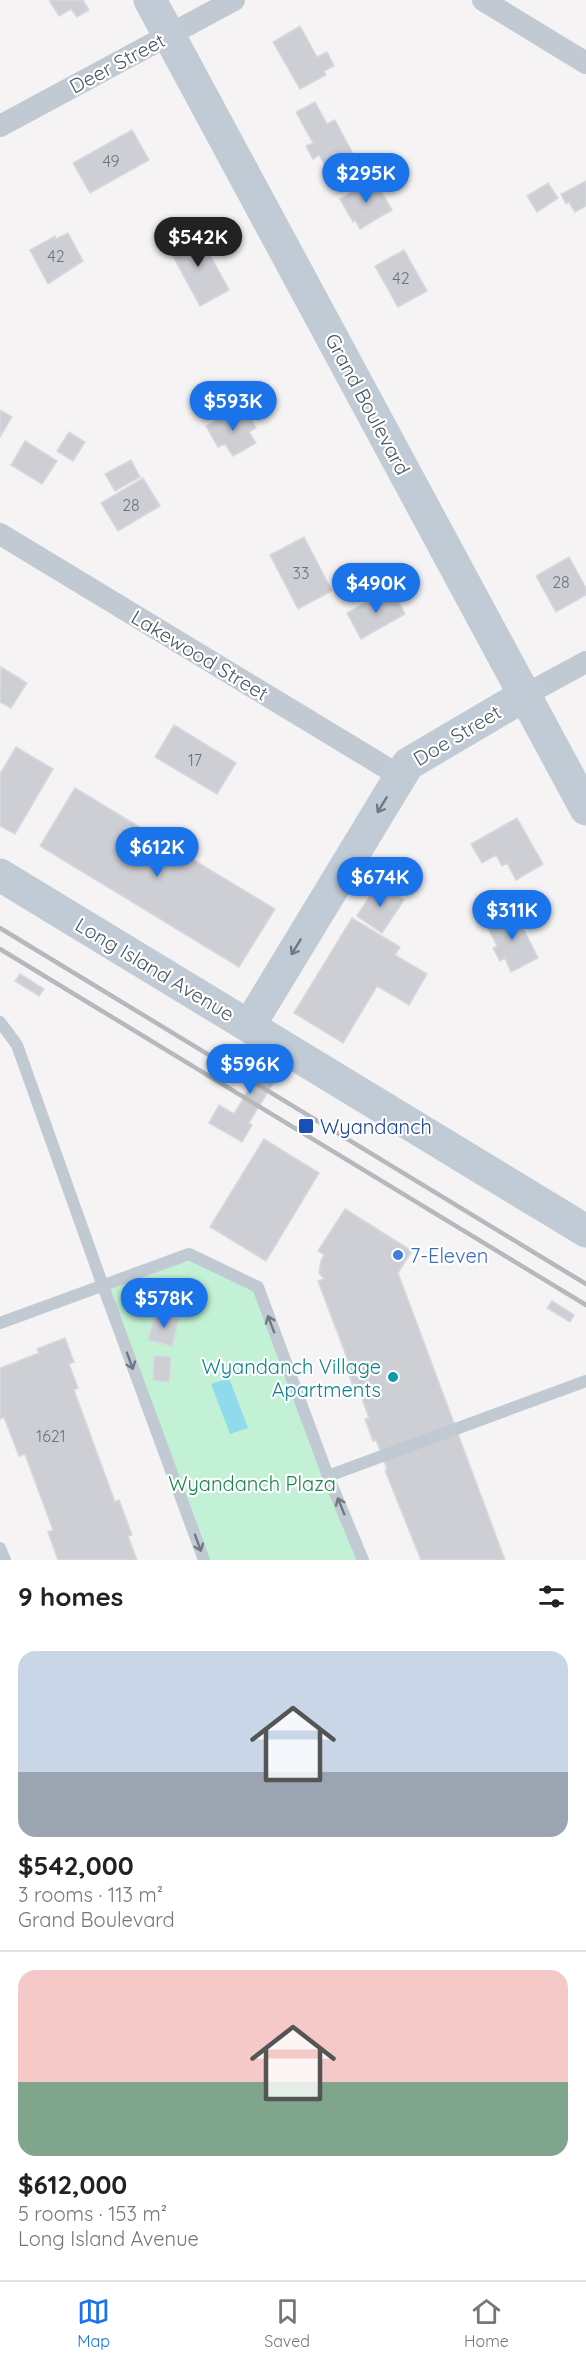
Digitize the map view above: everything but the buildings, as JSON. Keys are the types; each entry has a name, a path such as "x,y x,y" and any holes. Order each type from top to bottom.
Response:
{"street":[{"name":"Grand Boulevard","path":"150,0 586,809"},
{"name":"Deer Street","path":"0,126 234,0"},
{"path":"483,0 586,63"},
{"name":"Lakewood Street","path":"0,534 400,776"},
{"name":"Doe Street","path":"249,1026 408,764 586,662"},
{"name":"Long Island Avenue","path":"0,875 586,1231"}],"lane":[{"path":"0,1022 17,1046 204,1560"},
{"path":"0,1323 189,1254 258,1287 328,1476 363,1560"},
{"path":"328,1476 586,1381"},
{"path":"0,1548 5,1560"}],"green space":[{"name":"Wyandanch Plaza","path":"189,1255 256,1289 359,1560 204,1560 105,1286"}],"water":[{"path":"229,1378 248,1428 230,1434 211,1384"}],"railway":[{"path":"0,928 586,1284"},
{"path":"0,949 586,1305"}],"place":[{"name":"Wyandanch","path":"306,1126"},
{"name":"7-Eleven","path":"398,1255"},
{"name":"Wyandanch Village Apartments","path":"393,1377"}]}
